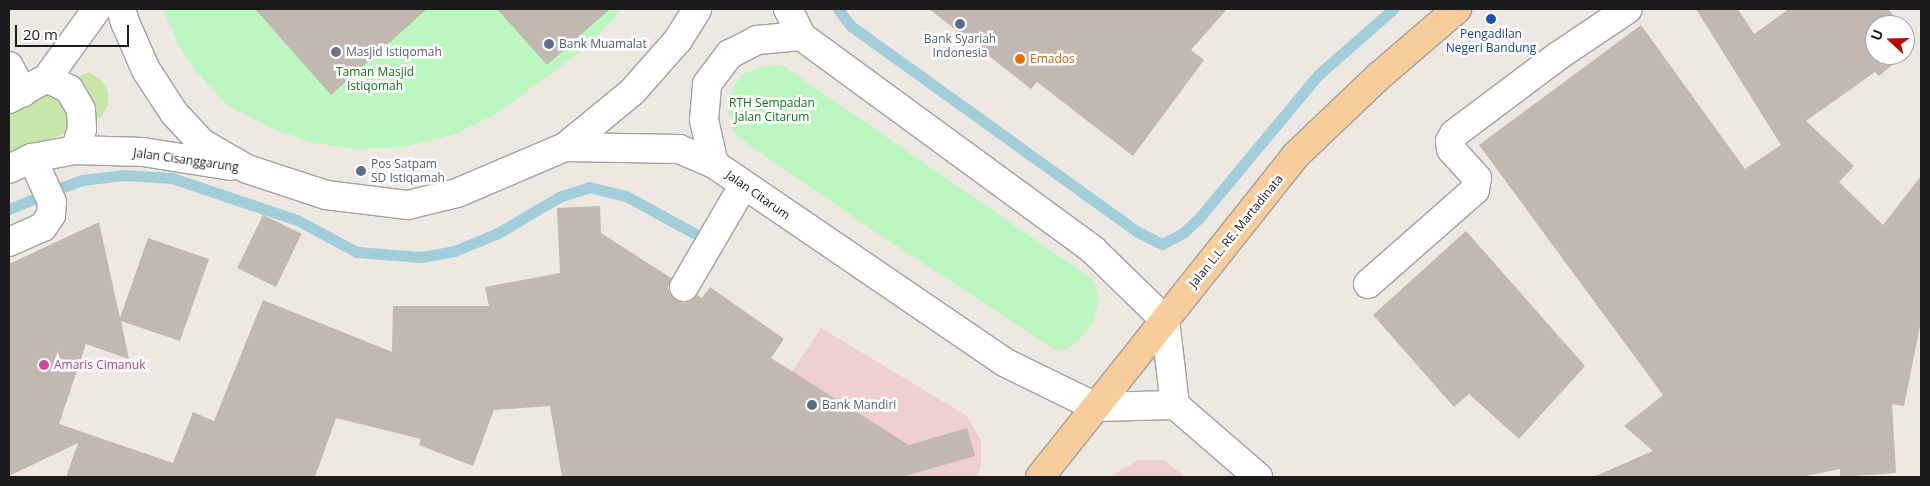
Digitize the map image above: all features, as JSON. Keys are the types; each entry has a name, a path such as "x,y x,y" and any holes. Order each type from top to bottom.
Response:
{"main road":[{"name":"Jalan L.L. RE. Martadinata","path":"1040,477 1295,156 1378,77 1457,9"}],"street":[{"path":"9,66 16,96 47,78 97,9"},
{"path":"121,9 124,22 146,70 174,113 202,142 247,169 326,195 408,205 457,193 564,147 632,92 678,40 697,9"},
{"path":"788,9 801,36 1093,250 1165,320 1175,405 1258,477"},
{"path":"1368,284 1475,190 1477,178 1451,149 1450,141 1454,134 1558,56 1628,9"},
{"path":"714,164 704,120 707,84 730,54 757,40 801,36"},
{"path":"47,78 69,89 81,110 82,129 75,150"},
{"name":"Jalan Citarum","path":"564,147 679,149 714,164 743,186 1004,362 1096,407"},
{"name":"Jalan Cisanggarung","path":"21,164 75,150 143,152 247,169"},
{"path":"9,242 42,227 51,215 52,202 21,164"},
{"path":"684,287 743,186"},
{"path":"1096,407 1175,405"}],"shaded area":[{"path":"821,328 967,416 981,441 981,465 977,477 721,477"},
{"path":"1139,460 1164,460 1185,477 1113,477 1117,472"}],"green space":[{"name":"Taman Masjid Istiqomah","path":"163,9 622,9 588,46 496,114 455,134 405,147 357,149 313,143 270,128 226,104 195,70 179,45"},
{"name":"RTH Sempadan Jalan Citarum","path":"782,65 1092,279 1099,299 1093,322 1079,340 1069,348 1056,350 874,231 735,135 727,107 732,90 742,74 758,68"},
{"path":"89,72 103,81 108,92 108,104 102,116 9,158 9,110"}],"building":[{"name":"Masjid Istiqomah","path":"255,9 427,9 331,95"},
{"name":"Bank Muamalat","path":"497,9 610,9 547,65"},
{"path":"929,9 1227,9 1191,50 1204,60 1133,156 1037,82 1031,89"},
{"path":"1696,9 1738,9 1754,34 1789,9 1888,9 1893,15 1865,15 1865,65 1892,65 1879,76 1875,72 1806,121 1854,166 1839,182 1883,225 1921,176 1921,321 1904,406 1892,404 1896,473 1840,477 1840,469 1801,477 1593,477 1653,451 1624,426 1663,395 1479,145 1641,25 1745,169 1781,145"},
{"path":"600,206 601,233 671,278 668,287 670,294 676,300 684,303 691,301 697,295 702,298 710,287 784,339 771,358 909,445 967,428 975,456 902,477 562,477 550,406 494,410 473,466 419,445 421,439 336,418 315,477 66,477 78,443 9,476 9,264 99,222 120,318 148,238 209,259 180,341 121,321 129,359 86,344 59,424 173,463 193,412 214,421 263,300 392,352 393,306 489,306 485,287 560,273 557,208"},
{"path":"263,215 302,234 276,287 237,268"},
{"path":"1466,231 1585,366 1519,439 1469,394 1454,407 1373,315"}],"waterway":[{"path":"838,9 851,26 1138,232 1162,244 1183,233 1200,217 1318,75 1393,9"},
{"path":"60,188 82,180 124,175 172,178 297,220 357,252 421,257 454,251 498,233 559,197 589,187 626,196 694,233"},
{"path":"9,209 41,196"}],"place":[{"name":"Pengadilan Negeri Bandung","path":"1491,19"},
{"name":"Bank Syariah Indonesia","path":"960,24"},
{"name":"Bank Muamalat","path":"549,44"},
{"name":"Masjid Istiqomah","path":"336,52"},
{"name":"Emados","path":"1020,59"},
{"name":"Pos Satpam SD Istiqamah","path":"361,171"},
{"name":"Amaris Cimanuk","path":"44,365"},
{"name":"Bank Mandiri","path":"812,405"}]}
